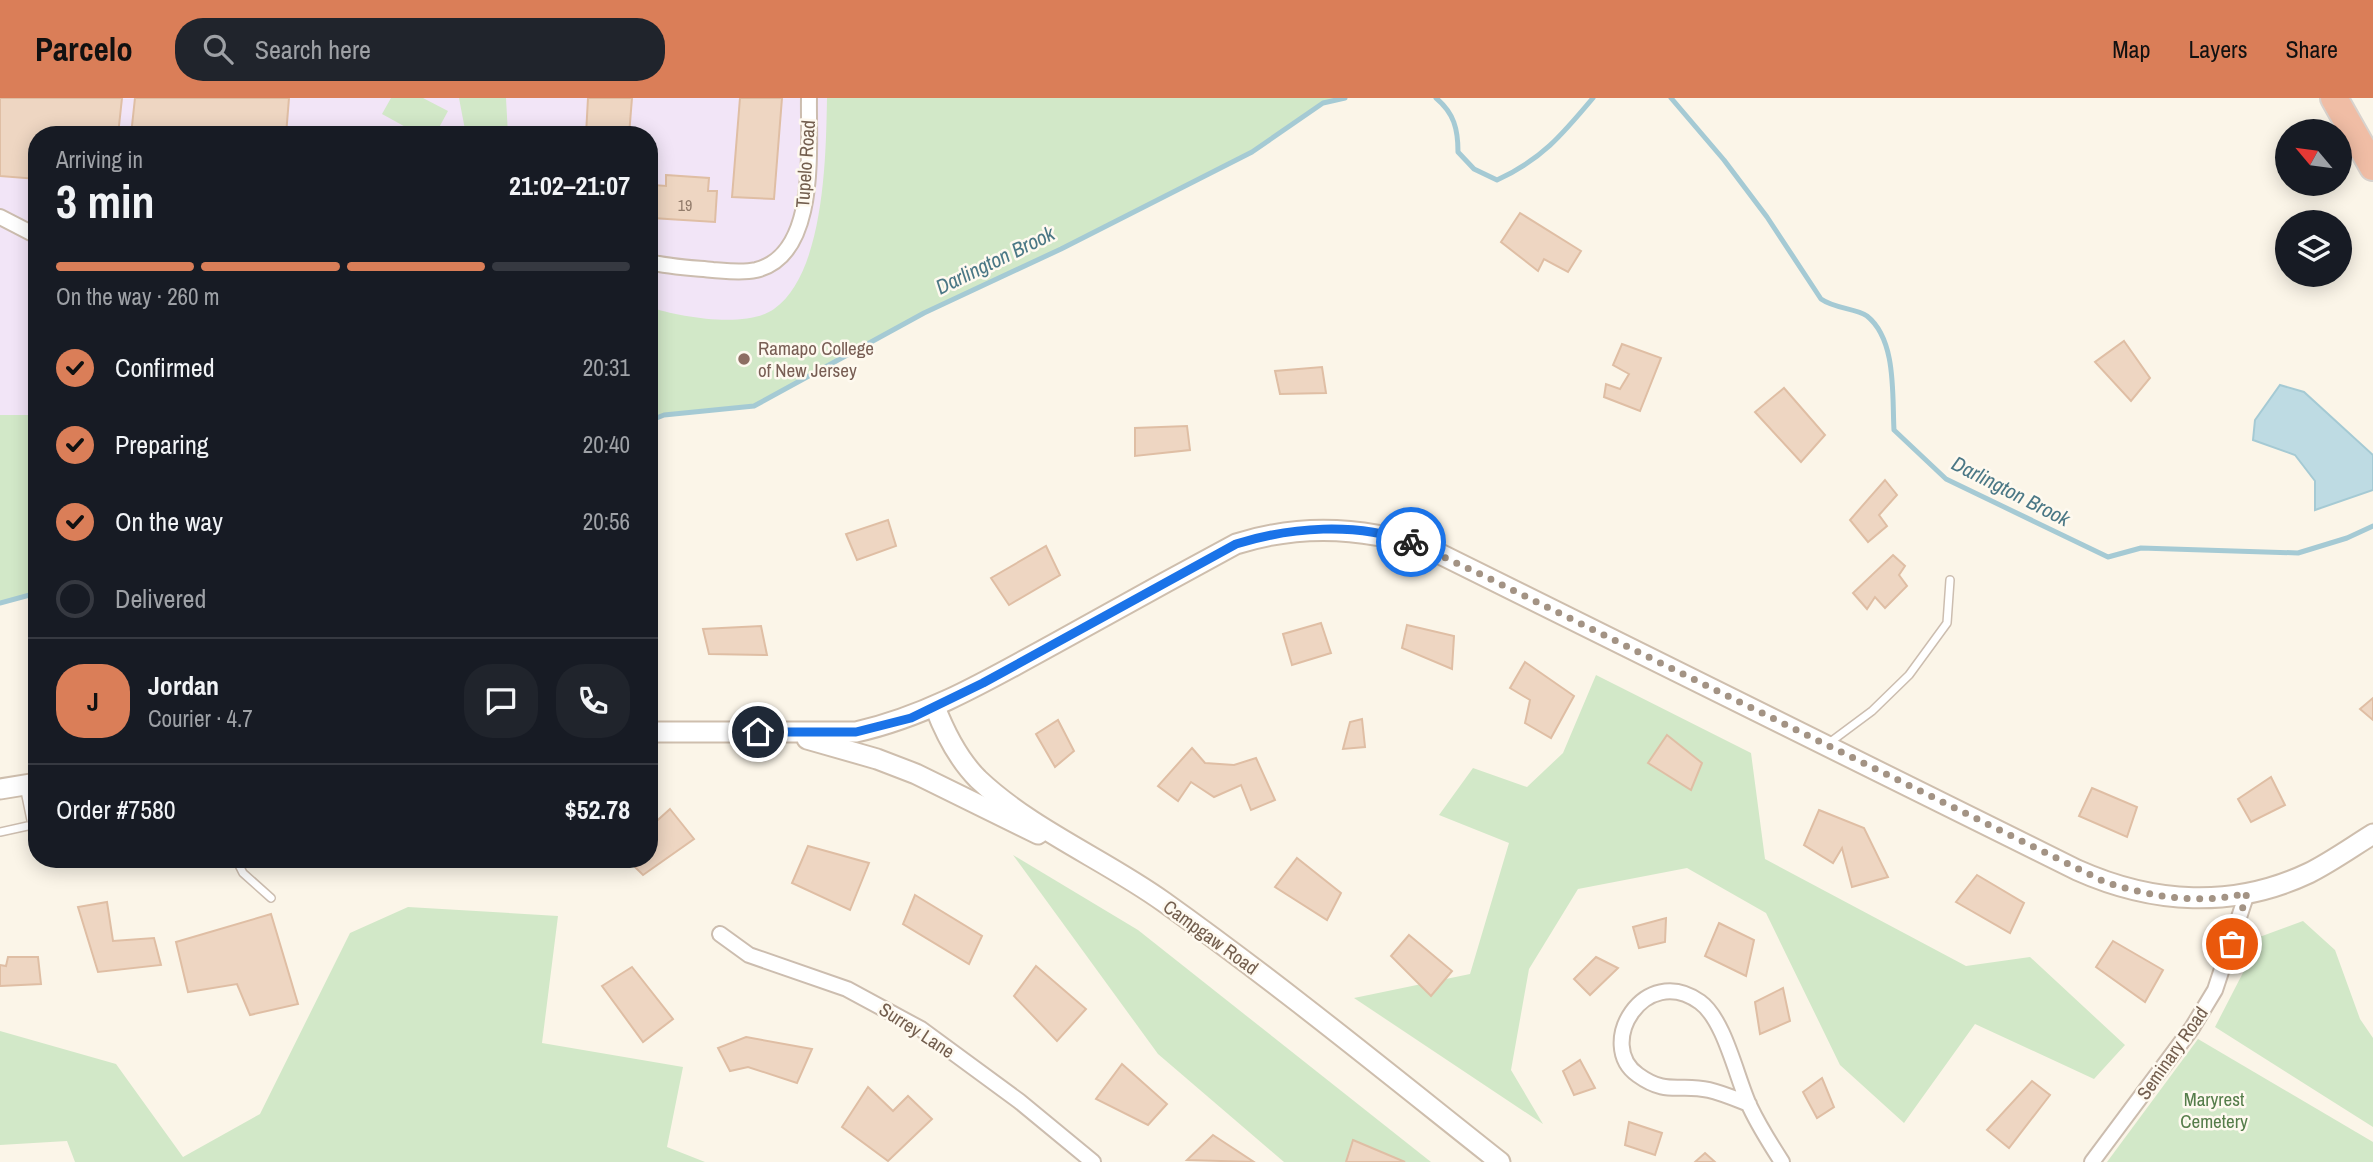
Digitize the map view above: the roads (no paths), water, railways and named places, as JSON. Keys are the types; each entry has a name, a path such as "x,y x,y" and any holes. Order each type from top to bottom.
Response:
{"highway":[{"path":"2334,98 2373,167"}],"main road":[{"path":"658,732 856,732 900,721 935,707 1236,544 1285,532 1337,529 1404,540 1432,550 2105,882 2170,898 2201,899 2247,893 2279,886 2311,872 2373,834"},
{"name":"Campgaw Road","path":"935,707 950,740 976,777 997,796 1090,857 1144,888 1212,936 1500,1162"},
{"path":"783,732 877,759 916,774 1090,857"},
{"path":"0,789 28,784"}],"street":[{"name":"Tupelo Road","path":"658,264 747,271 768,264 788,249 806,204 809,98"},
{"path":"0,217 28,231"},
{"name":"Seminary Road","path":"2092,1162 2192,1028 2214,990 2247,893"},
{"name":"Surrey Lane","path":"720,934 750,955 847,989 909,1022 1019,1101 1093,1162"},
{"path":"1749,1104 1707,1089 1668,1089 1634,1073 1623,1056 1622,1036 1628,1016 1646,996 1673,990 1701,1002 1717,1024 1749,1104 1782,1162"}],"lane":[{"path":"1827,745 1872,711 1909,675 1947,623 1950,580"},
{"path":"0,832 28,826"},
{"path":"240,868 271,898"}],"water":[{"path":"2280,385 2304,392 2373,455 2373,490 2315,510 2315,481 2295,455 2253,440 2255,420"}],"waterway":[{"name":"Darlington Brook","path":"658,417 754,406 924,313 1061,249 1252,152 1323,103 1345,98"},
{"name":"Darlington Brook","path":"1436,98 1454,122 1458,152 1474,169 1497,180 1539,155 1593,98"},
{"name":"Darlington Brook","path":"1671,98 1724,160 1767,217 1821,299 1862,313 1877,326 1884,339 1891,369 1894,430 1946,479 2108,557 2141,548 2298,553 2347,538 2373,526"},
{"name":"Darlington Brook","path":"0,603 28,595"}],"place":[{"name":"Ramapo College of New Jersey","path":"744,359"}],"park label":[{"name":"Maryrest Cemetery","path":"2214,1110"}]}
